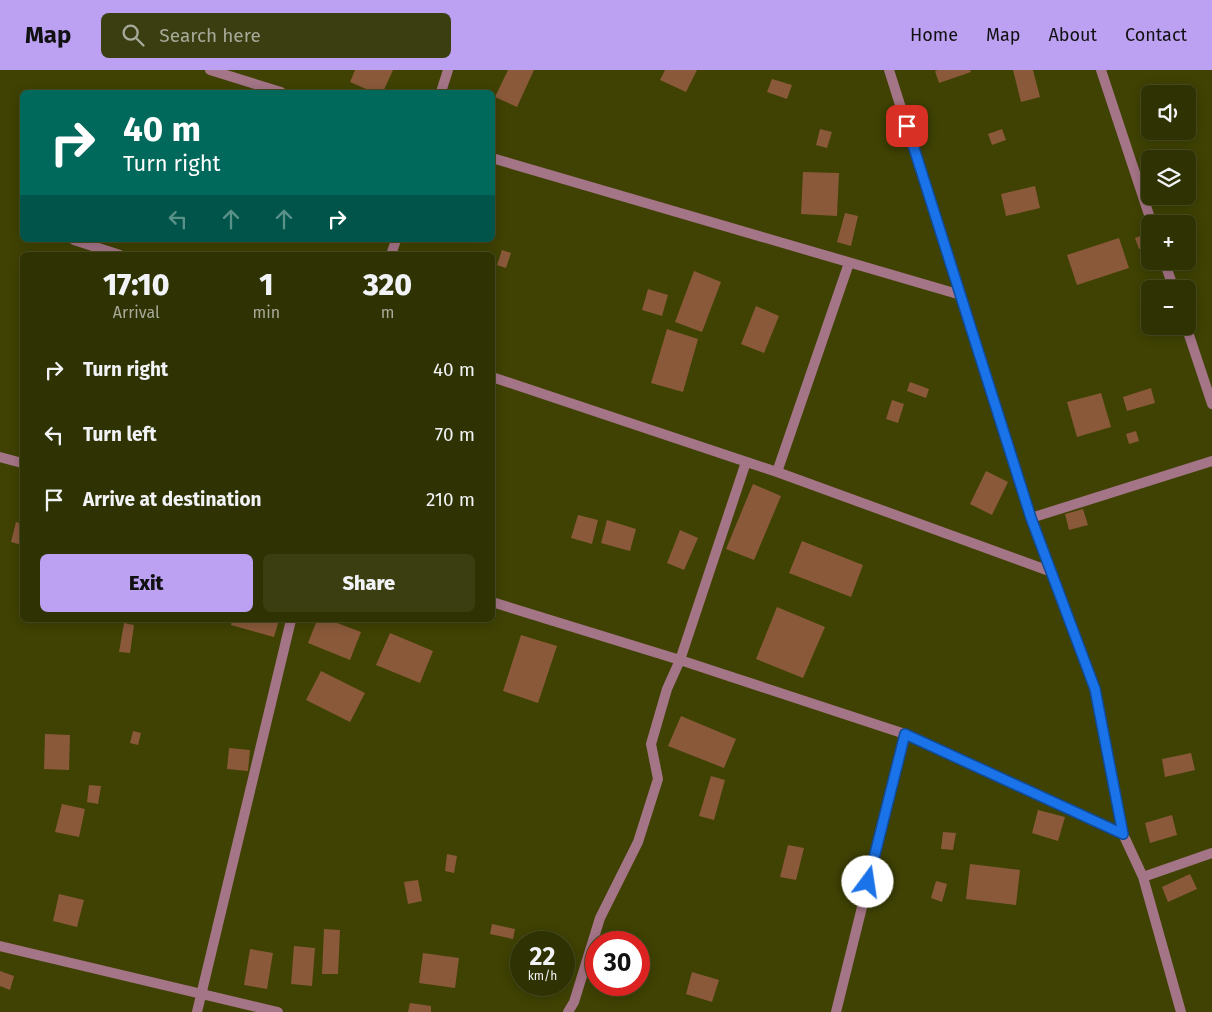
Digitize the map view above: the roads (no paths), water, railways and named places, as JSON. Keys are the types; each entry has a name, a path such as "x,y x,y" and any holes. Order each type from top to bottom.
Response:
{"street":[{"path":"210,70 275,90"},
{"path":"442,90 448,70"},
{"path":"889,70 1031,518 1095,689 1123,834 1143,877 1181,1012"},
{"path":"1101,70 1149,215"},
{"path":"495,159 961,295"},
{"path":"80,242 111,252"},
{"path":"777,472 849,263"},
{"path":"1189,335 1212,404"},
{"path":"495,378 777,472 1052,572"},
{"path":"0,457 20,462"},
{"path":"1031,518 1212,461"},
{"path":"568,1012 574,1002 600,918 638,842 658,779 651,744 667,689 680,660 746,462"},
{"path":"495,603 680,660 905,734 1123,834"},
{"path":"197,1012 291,622"},
{"path":"836,1012 905,734"},
{"path":"1143,877 1212,853"},
{"path":"0,946 278,1012"}]}
